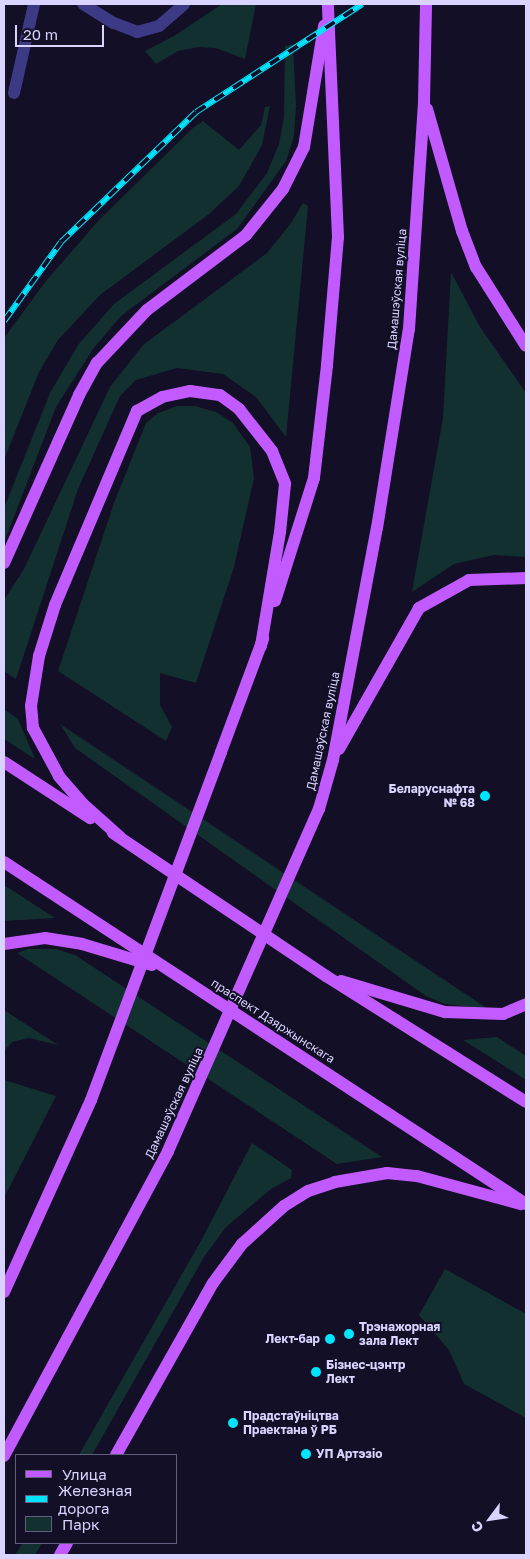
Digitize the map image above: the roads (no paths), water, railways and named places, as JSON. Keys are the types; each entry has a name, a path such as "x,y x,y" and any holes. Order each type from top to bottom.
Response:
{"main road":[{"path":"4,563 79,394 97,363 147,310 246,235 295,170 304,147 328,4"},
{"path":"4,1292 91,1100 260,646 314,478 327,365 338,237 328,4"},
{"name":"Дамашэўская вуліца","path":"4,1456 168,1151 319,809 333,760 377,528 409,329 424,101 426,4"},
{"path":"424,101 462,231 476,267 526,346"},
{"path":"120,837 83,804 59,776 33,728 30,706 38,656 55,605 136,411 162,397 190,391 220,396 240,409 272,452 284,484 280,532 260,646"},
{"path":"333,760 419,608 469,580 526,578"},
{"path":"4,762 120,837 326,976 526,1102"},
{"name":"праспект Дзяржынскага","path":"4,862 173,971 526,1205"},
{"path":"4,944 45,938 82,944 173,971"},
{"path":"326,976 445,1012 503,1014 526,1004"},
{"path":"117,1454 214,1283 242,1244 284,1206 308,1191 335,1182 386,1173 417,1176 526,1205"},
{"path":"60,1555 66,1544"}],"lane":[{"path":"14,92 34,4"},
{"path":"83,4 114,24 137,32 159,26 184,4"}],"railway":[{"path":"4,321 61,242 196,112 362,4"}],"place":[{"name":"Беларуснафта № 68","path":"485,796"},
{"name":"Трэнажорная зала Лект","path":"349,1334"},
{"name":"Лект-бар","path":"330,1339"},
{"name":"Бізнес-цэнтр Лект","path":"316,1372"},
{"name":"Прадстаўніцтва Праектана ў РБ","path":"233,1423"},
{"name":"УП Артэзіо","path":"306,1454"}]}
